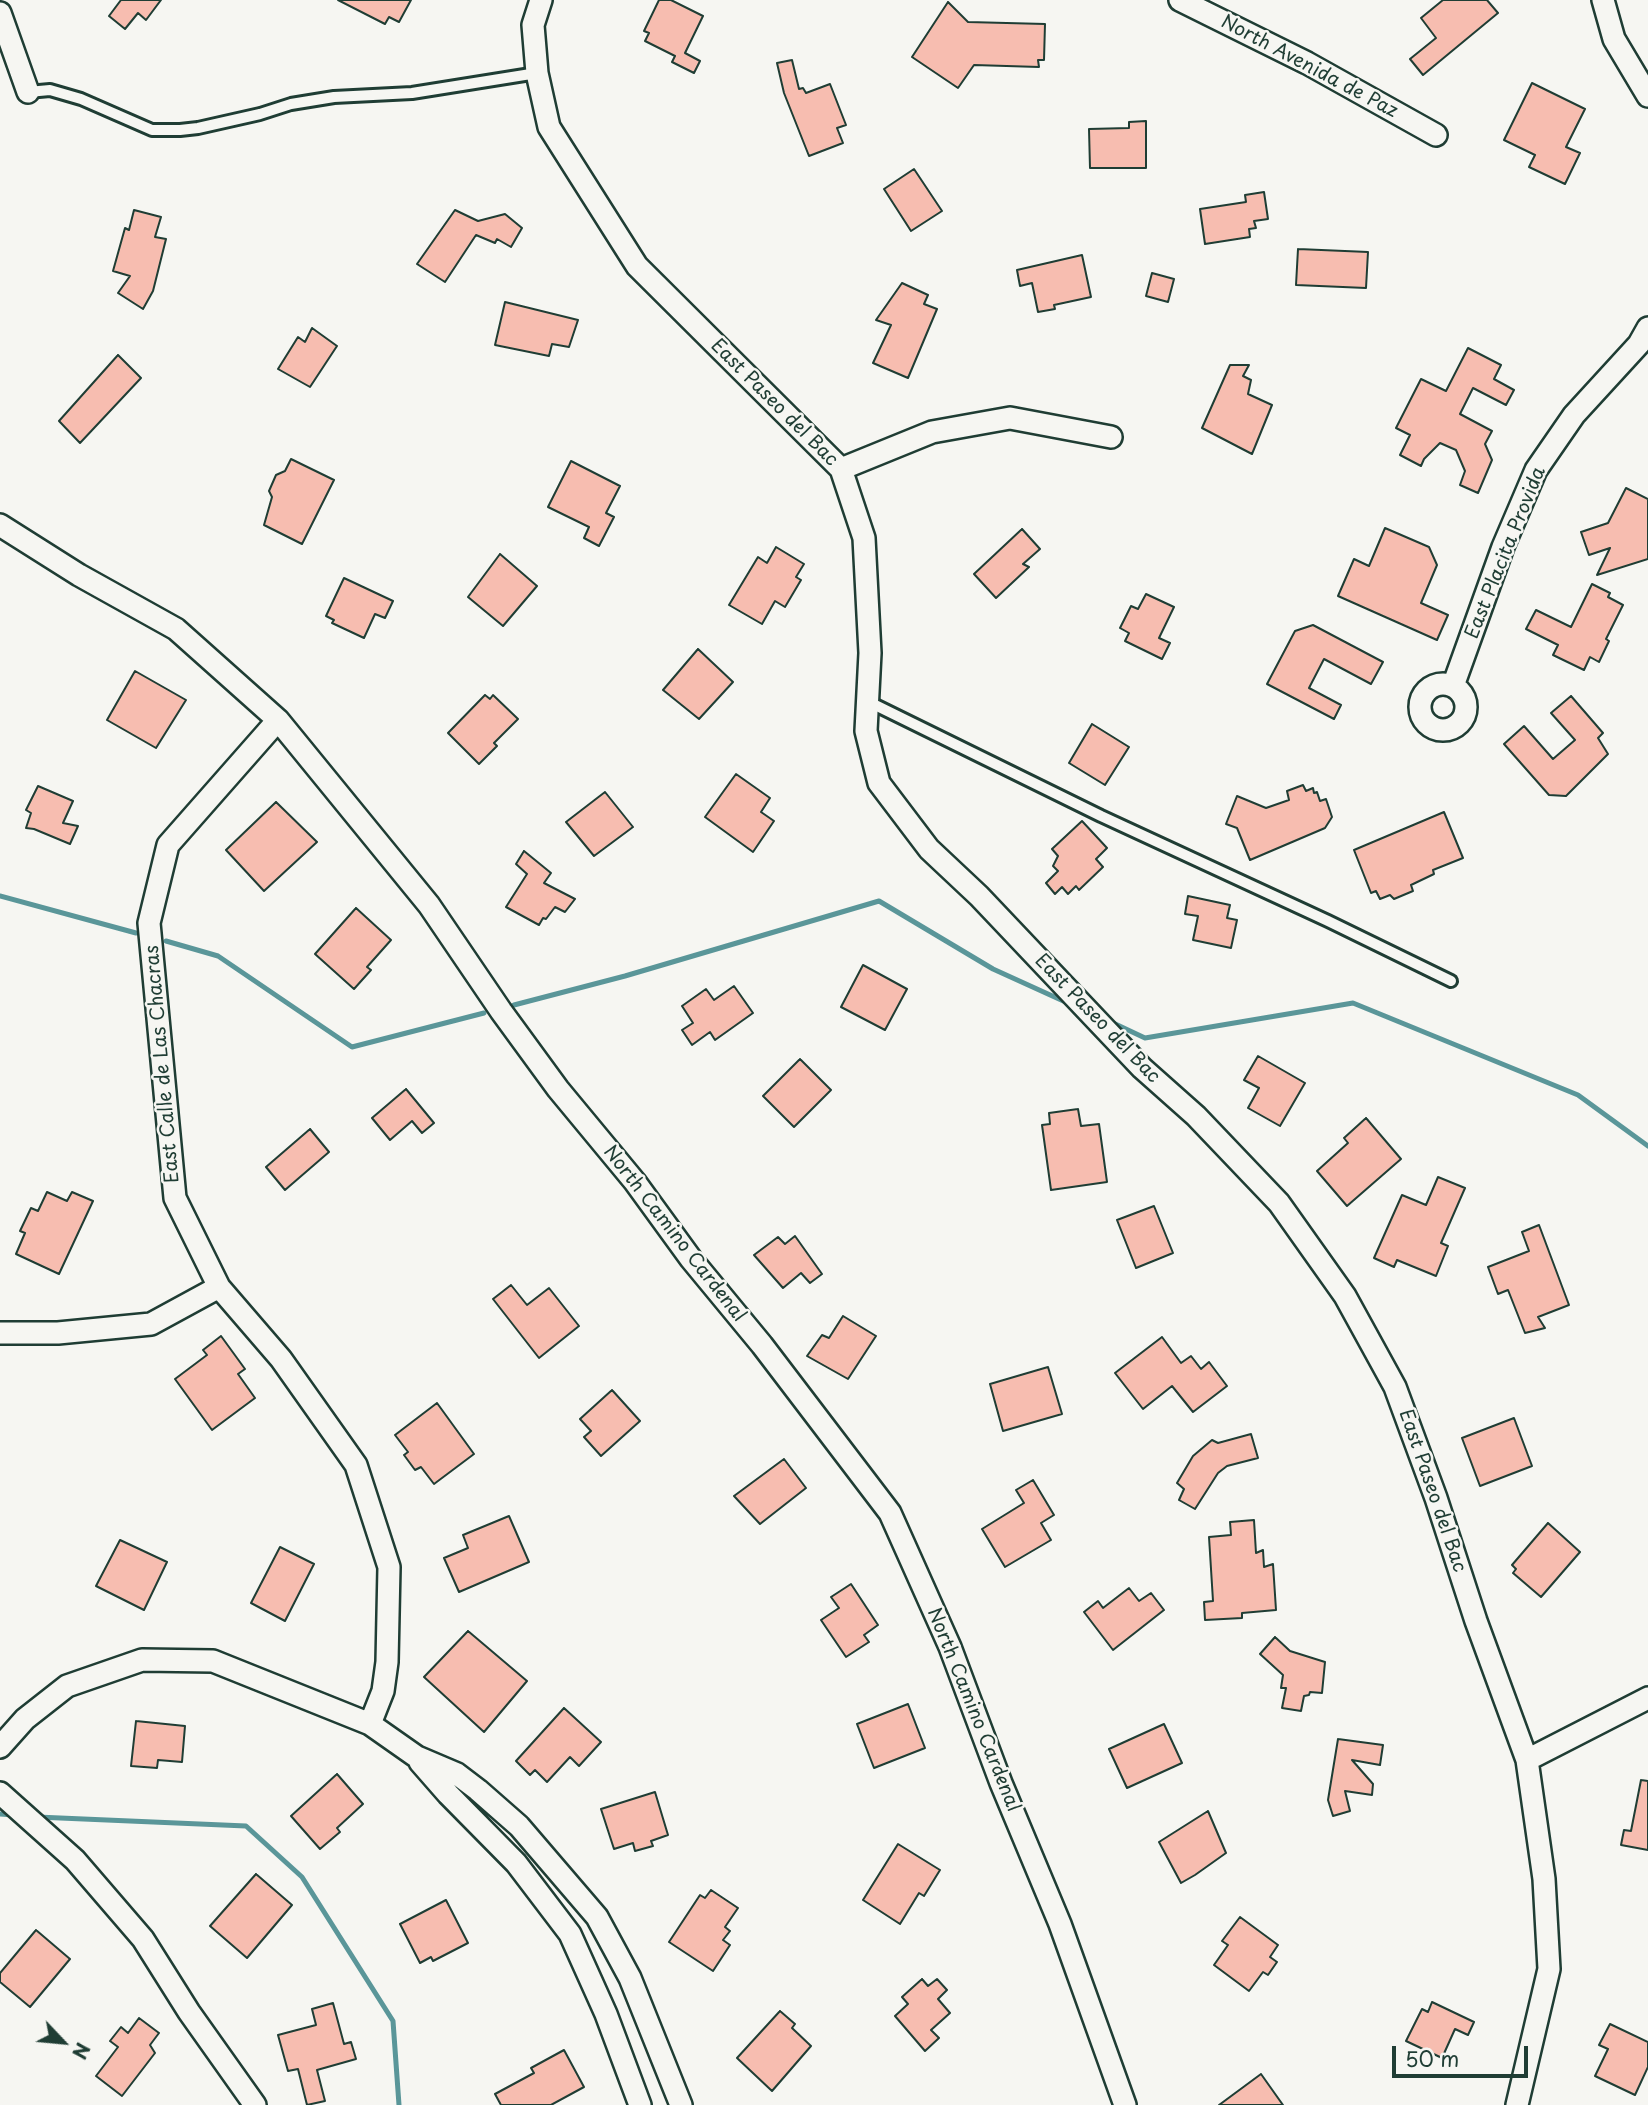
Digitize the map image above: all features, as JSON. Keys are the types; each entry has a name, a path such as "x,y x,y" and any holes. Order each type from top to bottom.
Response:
{"street":[{"name":"East Paseo del Bac","path":"541,0 533,25 537,73 549,127 636,266 841,469 864,538 870,649 866,731 878,783 929,849 979,896 1142,1068 1196,1116 1279,1203 1346,1296 1395,1387 1527,1760 1544,1879 1549,1969 1517,2105"},
{"name":"North Avenida de Paz","path":"1180,0 1307,63 1436,135"},
{"path":"1603,0 1614,39 1648,96"},
{"path":"0,13 28,92"},
{"name":"East Placita Provida","path":"1453,686 1503,547 1536,470 1574,415 1639,344 1648,328"},
{"path":"841,469 932,432 1010,418 1111,437"},
{"name":"North Camino Cardenal","path":"0,525 79,575 176,629 278,720 429,905 501,1012 558,1089 635,1182 691,1259 762,1345 890,1513 950,1647 1001,1783 1060,1924 1125,2105"},
{"name":"East Calle de Las Chacras","path":"278,720 168,845 149,923 175,1198 219,1287 281,1359 356,1465 389,1567 387,1662 383,1691 370,1724"},
{"path":"0,1333 58,1332 151,1324 219,1287"},
{"path":"0,1747 25,1719 67,1686 142,1660 213,1661 370,1724 416,1757 457,1774 499,1808 519,1826 597,1917 630,1978 681,2105"},
{"path":"1527,1760 1648,1698"},
{"path":"416,1757 448,1794 516,1863 570,1934 606,2014 640,2105"},
{"path":"0,1793 75,1860 143,1939 189,2012 255,2105"}],"lane":[{"path":"28,92 50,90 80,99 152,130 180,130 248,117 290,104 334,97 412,93 537,73"},
{"path":"867,701 1101,816 1451,981"}],"building":[{"path":"121,0 161,0 146,20 138,13 125,29 109,16"},
{"path":"338,0 411,0 399,22 389,17 385,24"},
{"path":"659,0 671,0 703,16 685,53 700,61 694,73 672,62 675,56 645,41 649,33 644,31"},
{"path":"1443,0 1487,0 1498,13 1423,75 1410,59 1436,38 1421,18"},
{"path":"948,2 968,22 1045,24 1044,60 1038,60 1039,67 974,65 958,88 912,57"},
{"path":"792,60 799,89 803,88 806,93 830,84 846,125 837,128 843,143 809,156 784,93 777,63"},
{"path":"1532,83 1585,109 1566,147 1580,153 1565,184 1529,167 1535,155 1504,140"},
{"path":"1146,121 1146,168 1090,168 1089,129 1129,128 1129,122"},
{"path":"914,169 942,211 911,231 884,189"},
{"path":"1264,192 1268,219 1254,221 1256,228 1249,229 1250,237 1205,244 1200,209 1246,202 1245,195"},
{"path":"134,210 161,217 155,237 166,239 153,291 143,309 118,293 130,276 113,271 125,228 129,230"},
{"path":"455,210 478,221 505,214 522,228 511,247 497,239 495,243 476,235 445,282 417,264"},
{"path":"1298,249 1368,252 1366,288 1296,285"},
{"path":"1082,255 1091,297 1054,305 1055,309 1038,312 1032,283 1020,286 1017,270"},
{"path":"1152,273 1174,279 1168,302 1146,296"},
{"path":"902,283 928,295 924,304 937,309 908,378 873,363 891,325 876,320"},
{"path":"505,302 578,320 569,347 552,344 549,356 495,345"},
{"path":"312,328 337,346 310,387 278,369 298,337 305,342"},
{"path":"1468,348 1501,365 1494,379 1514,390 1506,405 1473,388 1460,414 1492,431 1485,444 1492,460 1478,493 1460,485 1465,471 1456,450 1440,443 1424,459 1421,466 1400,455 1410,435 1396,428 1421,379 1446,391"},
{"path":"118,355 141,378 80,443 59,421"},
{"path":"1230,365 1249,365 1243,376 1251,380 1248,394 1272,405 1252,454 1202,428"},
{"path":"291,459 334,480 302,544 264,525 272,497 269,491 276,475 285,471"},
{"path":"571,461 620,486 606,513 614,517 599,546 584,538 589,527 548,507"},
{"path":"1626,488 1648,499 1648,559 1597,575 1610,548 1589,555 1581,532 1608,523"},
{"path":"1385,528 1429,547 1437,565 1421,603 1448,615 1437,640 1338,596 1354,559 1369,566"},
{"path":"1022,529 1040,549 1023,564 1029,567 996,598 974,574"},
{"path":"776,547 804,564 796,577 801,580 785,607 775,601 762,624 729,605 758,557 767,563"},
{"path":"500,554 537,586 503,626 468,597"},
{"path":"344,578 393,601 385,618 375,614 364,638 332,623 334,620 326,616"},
{"path":"1592,584 1610,593 1608,597 1623,605 1606,639 1609,641 1599,662 1590,657 1584,670 1553,655 1558,645 1526,629 1536,610 1571,627"},
{"path":"1146,594 1174,607 1159,638 1170,643 1162,659 1125,641 1129,633 1120,628 1131,606 1138,609"},
{"path":"1313,625 1383,662 1371,684 1324,659 1309,688 1341,705 1334,719 1267,684 1295,631"},
{"path":"698,649 733,682 699,719 663,690"},
{"path":"135,671 186,700 156,748 107,720"},
{"path":"485,695 490,699 493,695 518,719 494,743 497,746 479,764 448,733"},
{"path":"1571,696 1603,733 1598,738 1608,754 1566,796 1549,795 1504,744 1524,726 1553,759 1575,740 1551,713"},
{"path":"1092,724 1129,747 1105,785 1069,763"},
{"path":"736,774 770,798 761,812 774,821 753,852 705,817"},
{"path":"1303,785 1306,791 1313,788 1320,801 1326,799 1332,817 1325,828 1250,860 1237,828 1226,824 1237,796 1266,808 1289,800 1287,791"},
{"path":"38,786 73,801 63,823 78,826 70,844 26,828 31,813 26,810"},
{"path":"605,792 633,827 594,856 566,822"},
{"path":"276,802 317,842 264,891 226,850"},
{"path":"1444,812 1463,858 1433,870 1434,874 1411,885 1413,891 1394,899 1390,895 1380,899 1376,891 1371,893 1354,850"},
{"path":"1082,821 1107,848 1096,859 1103,867 1079,890 1076,886 1068,894 1062,887 1055,894 1046,883 1058,871 1053,866 1058,856 1052,849"},
{"path":"524,851 551,873 544,883 575,899 565,912 555,907 539,925 506,907 527,874 516,864"},
{"path":"1188,896 1230,905 1227,918 1237,920 1231,948 1193,940 1198,916 1185,914"},
{"path":"356,908 391,940 367,967 371,970 354,989 315,954"},
{"path":"863,965 907,989 885,1030 841,1007"},
{"path":"734,986 753,1013 715,1040 710,1032 692,1045 682,1030 693,1023 682,1006 706,989 714,1000"},
{"path":"1258,1056 1305,1083 1280,1126 1248,1108 1259,1088 1244,1080"},
{"path":"800,1059 831,1090 794,1127 763,1096"},
{"path":"406,1089 434,1123 422,1133 412,1121 390,1140 372,1118"},
{"path":"1078,1109 1081,1126 1099,1124 1107,1182 1051,1190 1042,1125 1050,1124 1049,1113"},
{"path":"1366,1118 1401,1159 1347,1206 1317,1171 1348,1143 1344,1138"},
{"path":"310,1129 329,1152 285,1190 266,1167"},
{"path":"1438,1177 1465,1188 1441,1243 1448,1246 1436,1276 1397,1260 1394,1267 1374,1258 1402,1195 1426,1205"},
{"path":"47,1192 67,1201 72,1192 93,1201 59,1274 16,1254 25,1233 20,1231 31,1208 38,1211"},
{"path":"1154,1206 1173,1253 1136,1268 1117,1220"},
{"path":"1539,1225 1569,1305 1538,1317 1545,1328 1525,1333 1508,1290 1498,1294 1488,1267 1529,1251 1522,1232"},
{"path":"795,1236 822,1274 810,1283 801,1273 783,1288 754,1255 778,1237 785,1244"},
{"path":"511,1285 527,1305 549,1288 579,1326 539,1358 493,1299"},
{"path":"843,1316 876,1336 848,1379 807,1356 822,1335 829,1338"},
{"path":"221,1336 245,1369 238,1374 255,1398 212,1430 175,1379 207,1355 203,1350"},
{"path":"1162,1337 1181,1363 1191,1356 1201,1369 1209,1362 1227,1386 1193,1412 1172,1386 1143,1409 1115,1373"},
{"path":"1048,1367 1062,1414 1003,1431 990,1384"},
{"path":"612,1390 640,1421 601,1456 584,1437 591,1431 580,1419"},
{"path":"437,1403 474,1454 434,1484 421,1467 415,1470 404,1455 408,1452 395,1435"},
{"path":"1514,1418 1532,1466 1480,1486 1462,1438"},
{"path":"1251,1434 1258,1458 1227,1466 1218,1473 1195,1509 1179,1500 1184,1489 1177,1483 1193,1456 1212,1440 1218,1443"},
{"path":"784,1459 806,1488 760,1524 734,1496"},
{"path":"1033,1480 1054,1515 1041,1523 1051,1540 1005,1567 982,1529 1024,1503 1016,1490"},
{"path":"509,1516 529,1562 459,1592 444,1558 468,1548 463,1535"},
{"path":"1254,1520 1256,1553 1263,1550 1264,1567 1273,1564 1276,1610 1242,1613 1242,1618 1205,1620 1204,1602 1213,1601 1209,1537 1231,1535 1230,1522"},
{"path":"1548,1523 1580,1552 1541,1597 1513,1573 1516,1569 1512,1565"},
{"path":"120,1540 167,1562 144,1610 96,1586"},
{"path":"280,1547 314,1564 285,1621 251,1603"},
{"path":"851,1584 878,1625 864,1635 869,1642 846,1657 821,1620 839,1608 831,1597"},
{"path":"1129,1588 1139,1601 1151,1593 1164,1610 1113,1650 1084,1612 1098,1601 1103,1608"},
{"path":"468,1631 527,1681 484,1732 424,1677"},
{"path":"1275,1637 1290,1651 1325,1662 1322,1693 1310,1692 1304,1696 1301,1711 1282,1708 1286,1688 1281,1688 1283,1675 1260,1654"},
{"path":"908,1704 925,1748 874,1768 857,1724"},
{"path":"564,1708 601,1742 579,1766 570,1757 547,1782 535,1770 530,1775 516,1761"},
{"path":"136,1721 185,1726 182,1762 158,1760 157,1768 131,1766"},
{"path":"1164,1724 1182,1763 1127,1788 1109,1749"},
{"path":"1338,1739 1383,1745 1380,1765 1352,1760 1373,1784 1372,1795 1345,1791 1350,1811 1333,1816 1328,1800"},
{"path":"337,1774 363,1804 337,1828 340,1832 320,1849 291,1816"},
{"path":"1641,1780 1648,1781 1648,1850 1621,1845 1624,1830 1631,1831"},
{"path":"655,1792 668,1835 651,1841 653,1846 635,1851 633,1843 614,1849 601,1809"},
{"path":"1208,1811 1226,1853 1181,1883 1159,1842"},
{"path":"898,1844 940,1870 924,1896 919,1893 900,1924 863,1900"},
{"path":"256,1874 292,1905 247,1958 210,1926"},
{"path":"711,1890 738,1908 725,1927 730,1931 723,1940 730,1945 713,1971 669,1942 700,1895 705,1898"},
{"path":"446,1900 468,1943 433,1961 431,1957 420,1963 400,1924"},
{"path":"1240,1917 1278,1945 1270,1957 1277,1962 1268,1975 1263,1972 1249,1991 1214,1965 1228,1945 1222,1941"},
{"path":"36,1930 70,1959 30,2007 0,1982 0,1973"},
{"path":"922,1979 928,1986 937,1979 947,1990 938,1999 950,2013 931,2030 939,2038 925,2051 895,2016 908,2004 902,1997"},
{"path":"1432,2002 1474,2022 1468,2035 1455,2029 1442,2058 1406,2041 1422,2009 1428,2012"},
{"path":"333,2003 344,2044 351,2042 356,2059 317,2070 325,2101 307,2105 298,2069 288,2071 278,2035 316,2025 312,2009"},
{"path":"780,2011 795,2024 792,2028 811,2046 772,2091 737,2058"},
{"path":"139,2018 159,2033 150,2045 155,2053 122,2096 96,2076 118,2047 110,2041 121,2027 128,2033"},
{"path":"1610,2024 1648,2042 1648,2067 1635,2095 1595,2076 1608,2049 1599,2045"},
{"path":"564,2050 584,2087 551,2105 501,2105 495,2094 534,2073 531,2068"},
{"path":"1261,2074 1283,2105 1219,2105"}],"waterway":[{"path":"0,896 136,933"},
{"path":"514,1005 625,976 879,901 993,969 1070,1004"},
{"path":"166,941 218,956 352,1047 484,1013"},
{"path":"1111,1022 1145,1038 1353,1003 1578,1095 1648,1146"},
{"path":"0,1814 14,1815"},
{"path":"37,1817 246,1826 302,1877 393,2021 399,2105"}]}
